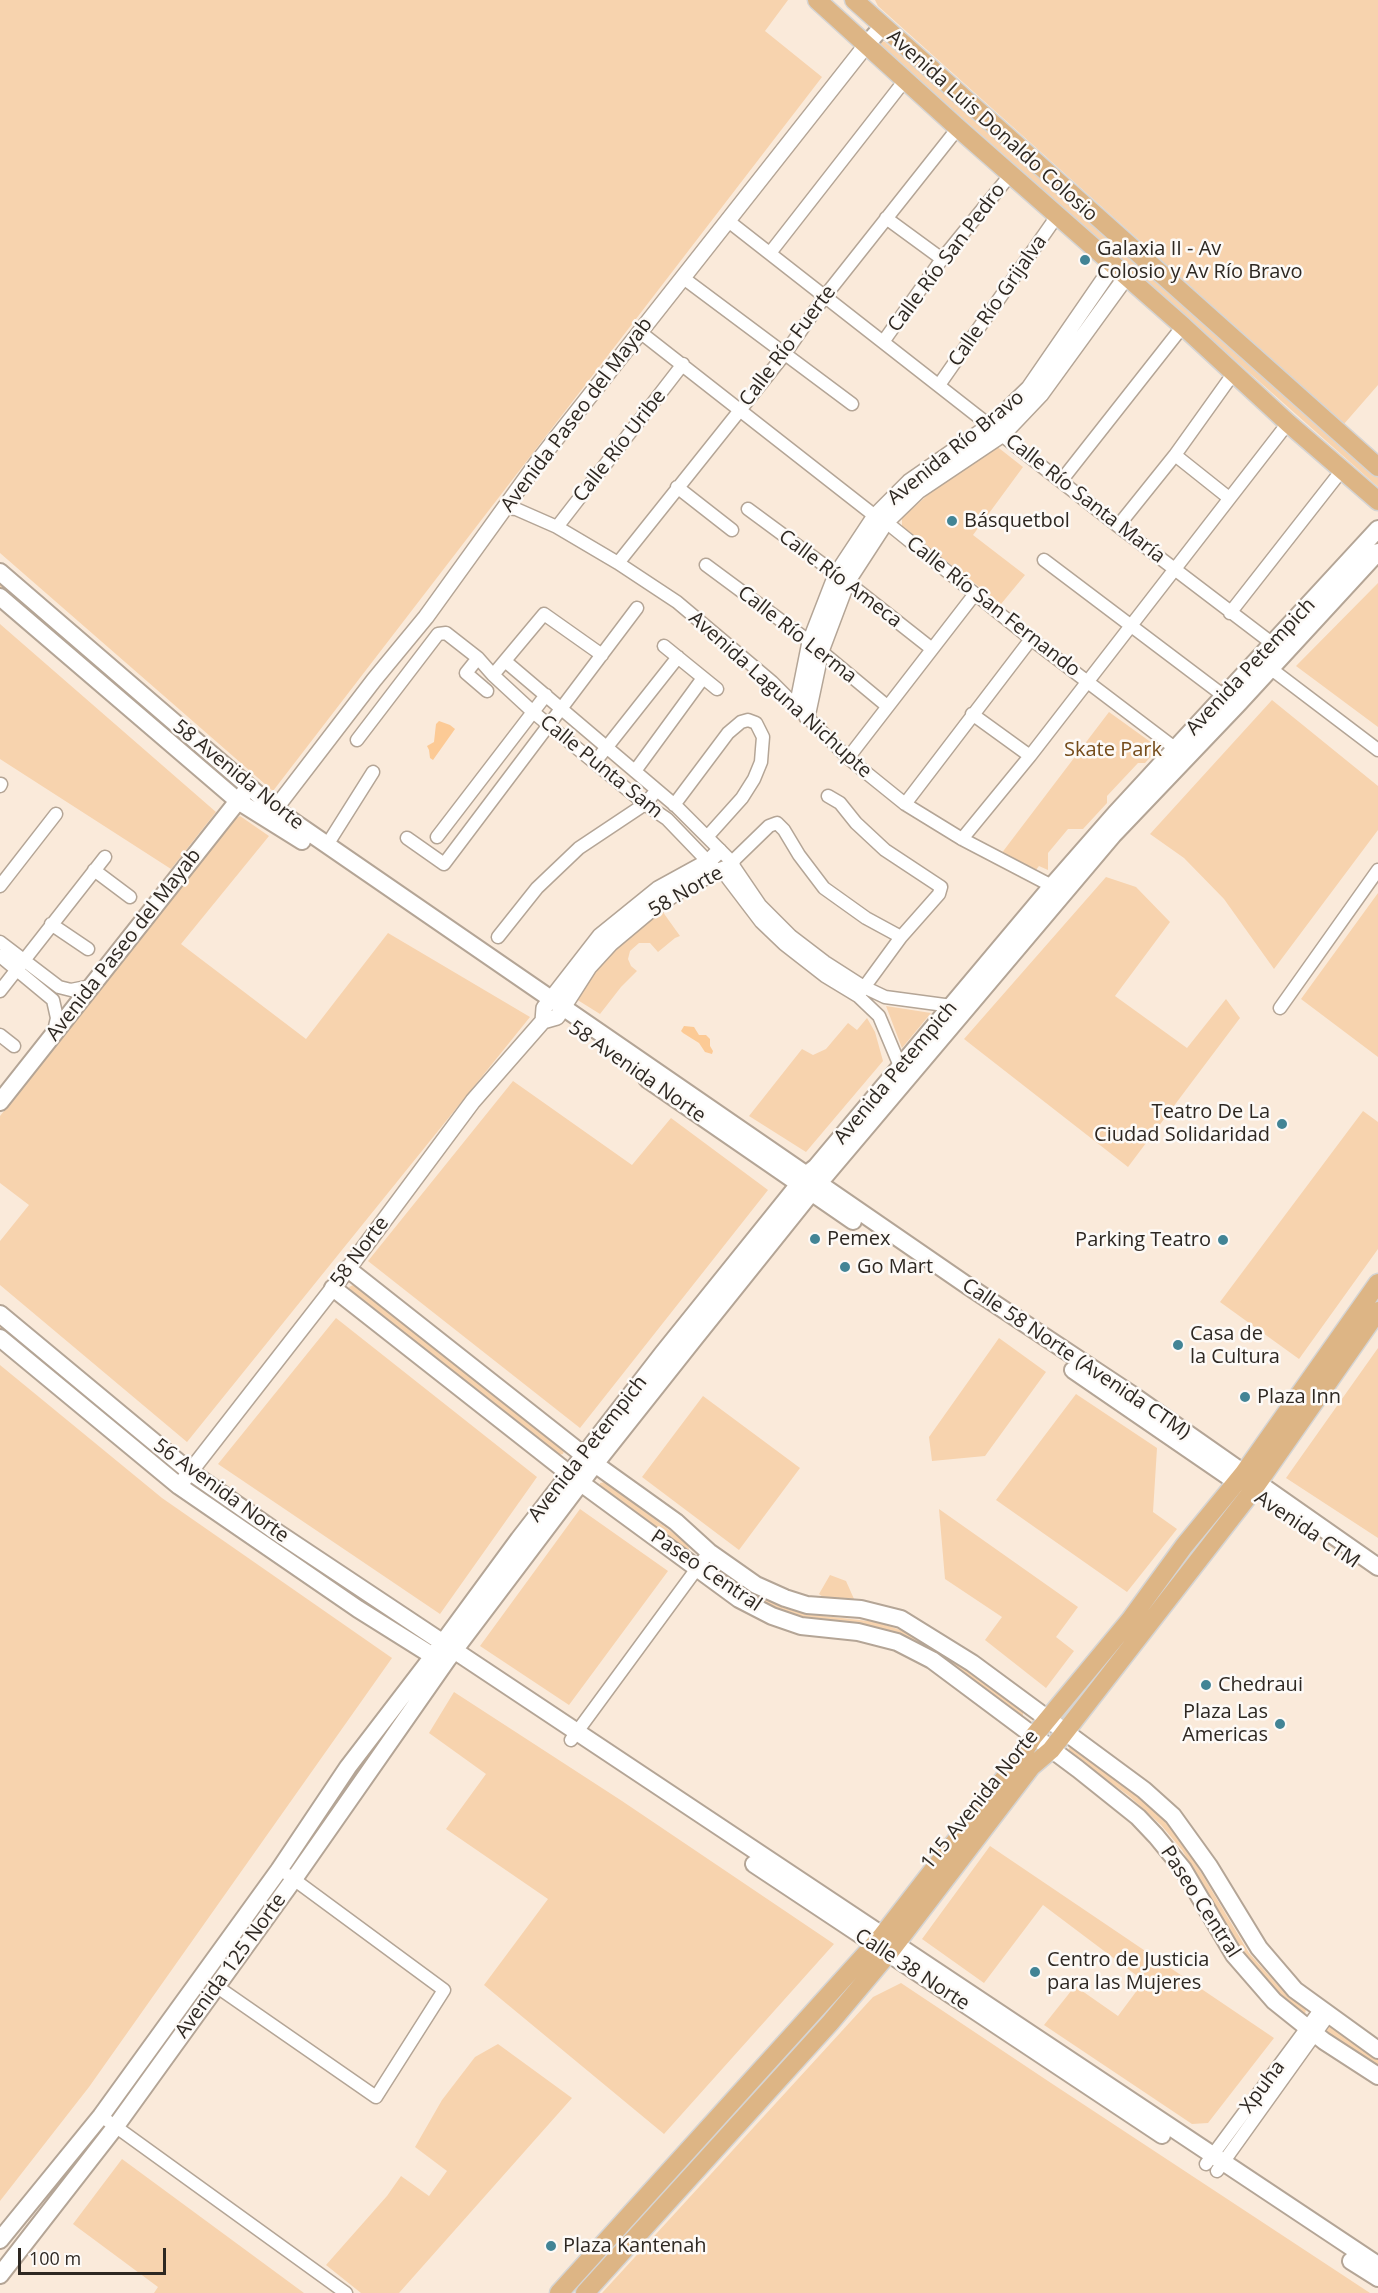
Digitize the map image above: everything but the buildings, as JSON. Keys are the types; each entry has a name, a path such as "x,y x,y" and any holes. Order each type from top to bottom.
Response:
{"main road":[{"name":"Avenida Luis Donaldo Colosio","path":"818,0 958,128 1378,501"},
{"name":"Avenida Luis Donaldo Colosio","path":"854,0 1378,467"},
{"name":"Avenida Paseo del Mayab","path":"867,44 883,26"},
{"name":"Avenida Petempich","path":"809,1183 816,1167 1052,886 1378,529"},
{"name":"Avenida Petempich","path":"444,1652 589,1460 809,1183 1113,835 1378,552"},
{"name":"58 Avenida Norte","path":"0,572 96,655 244,794 254,810 809,1183"},
{"name":"58 Avenida Norte","path":"0,597 84,668 244,794 275,809 327,844 552,1011"},
{"path":"84,668 96,655"},
{"name":"Avenida Paseo del Mayab","path":"0,1102 244,794"},
{"name":"Calle 58 Norte (Avenida CTM)","path":"809,1183 1247,1482"},
{"name":"Paseo Central","path":"348,1269 589,1460 676,1522 710,1552 756,1585 807,1605 888,1614 901,1619 972,1663 1144,1790 1173,1816 1209,1866 1259,1948 1295,1990 1378,2050"},
{"name":"115 Avenida Norte","path":"885,1944 1033,1737 1130,1620 1184,1546 1247,1482 1378,1283"},
{"name":"Paseo Central","path":"333,1288 575,1479 739,1599 772,1616 801,1626 858,1632 897,1642 932,1660 1138,1817 1183,1869 1234,1955 1274,2001 1311,2031 1378,2076"},
{"name":"115 Avenida Norte","path":"559,2293 626,2234 885,1944 1031,1767 1051,1750 1247,1482 1378,1311"},
{"name":"56 Avenida Norte","path":"0,1314 189,1471 444,1652"},
{"name":"56 Avenida Norte","path":"0,1338 179,1486 404,1639 444,1652"},
{"name":"Avenida CTM","path":"1247,1482 1378,1568"},
{"name":"Avenida CTM","path":"1247,1482 1378,1577"},
{"path":"388,1711 390,1700 416,1664 418,1657 404,1639"},
{"name":"Avenida 125 Norte","path":"0,2241 102,2116 279,1870 388,1711 444,1652"},
{"name":"Avenida 125 Norte","path":"0,2275 116,2126 294,1879 444,1652"},
{"name":"Calle 38 Norte","path":"444,1652 574,1736 1214,2163 1378,2278"},
{"name":"Calle 38 Norte","path":"1214,2163 1378,2265"},
{"name":"115 Avenida Norte","path":"585,2293 626,2234"}],"street":[{"name":"Avenida Paseo del Mayab","path":"275,809 374,680 426,617 540,459 867,44"},
{"path":"770,253 905,80"},
{"name":"Calle Río Fuerte","path":"618,563 784,355 825,296 958,128"},
{"name":"Calle Río San Pedro","path":"883,342 942,259 1011,174"},
{"name":"Calle Río Grijalva","path":"939,385 1057,216"},
{"path":"886,218 942,259"},
{"name":"Calle Río Santa María","path":"727,220 997,429 1061,482 1273,644"},
{"name":"Avenida Río Bravo","path":"802,712 816,646 842,579 881,519 997,429 1120,271"},
{"path":"682,277 852,404"},
{"path":"1061,482 1183,326"},
{"name":"Calle Río San Fernando","path":"640,332 881,519 974,595 1176,749"},
{"name":"Calle Río Uribe","path":"557,527 683,364"},
{"path":"1118,526 1175,455 1233,374"},
{"path":"962,839 1132,626 1228,498 1288,423"},
{"path":"1175,455 1228,498"},
{"path":"1230,613 1342,470"},
{"path":"677,487 732,530"},
{"name":"Avenida Laguna Nichupte","path":"506,508 516,509 557,527 618,563 677,602 772,682 848,758 905,804 962,839 1052,886"},
{"name":"Calle Río Ameca","path":"748,509 932,649"},
{"path":"1044,560 1224,696"},
{"name":"Calle Río Lerma","path":"706,565 816,646 887,706"},
{"path":"848,758 974,595"},
{"path":"407,838 444,864 637,608"},
{"path":"493,675 544,614 602,655"},
{"name":"Calle Punta Sam","path":"357,740 438,634 446,633 478,658 533,712 720,862"},
{"path":"905,804 1031,639"},
{"path":"664,646 717,689"},
{"path":"595,762 678,657"},
{"path":"478,658 466,673 487,691"},
{"name":"Calle Punta Sam","path":"505,661 657,790 707,837 726,876 761,922 784,944 825,976 861,992 952,1006"},
{"path":"1270,668 1378,750"},
{"path":"635,771 703,678"},
{"path":"437,837 546,695"},
{"path":"972,714 1030,756"},
{"path":"674,805 728,733 741,722 748,720 756,723 763,737 761,762 754,778 737,804 707,837"},
{"path":"327,844 373,772"},
{"path":"498,937 537,888 579,848 645,804 657,790"},
{"path":"828,796 840,803 856,823 885,850 941,887 939,894 902,937 861,992"},
{"path":"0,886 56,814"},
{"path":"720,862 735,859 769,826 777,823 824,888 866,918 902,937"},
{"path":"0,991 105,857"},
{"name":"58 Norte","path":"179,1486 348,1269 473,1101 552,1011 605,940 658,889 720,862"},
{"path":"94,870 130,897"},
{"path":"1280,1008 1378,870"},
{"path":"51,924 88,949"},
{"path":"0,942 21,965 48,987 57,1018 53,1035"},
{"path":"0,956 21,965"},
{"path":"48,987 71,990 91,986"},
{"name":"Calle Punta Sam","path":"861,992 879,1016 900,1066"},
{"path":"0,1035 14,1046"},
{"path":"574,1736 710,1552"},
{"path":"216,1986 376,2097 444,1990 279,1870"},
{"name":"Xpuha","path":"1214,2163 1324,2013"},
{"path":"102,2116 346,2293"}],"green space":[{"path":"0,0 788,0 765,31 822,77 273,791 0,553"},
{"path":"875,0 1378,0 1378,385 1344,424 878,6"},
{"path":"881,41 911,64 918,65 1236,353 1378,475 1378,487 933,92 881,45"},
{"path":"995,445 1023,467 973,535 1025,575 1001,604 902,526 902,518 931,492"},
{"path":"0,582 81,652 80,654 55,633 45,629 0,590"},
{"path":"1378,583 1378,727 1296,666"},
{"path":"0,624 216,812 171,869 0,759"},
{"path":"1272,700 1378,786 1378,830 1274,969 1224,899 1184,858 1150,834"},
{"name":"Skate Park","path":"1109,712 1152,743 1155,752 1145,763 1138,763 1107,796 1107,803 1083,829 1068,829 1048,853 1048,870 1039,866 1035,871 1001,854"},
{"path":"240,816 269,836 181,944 306,1039 388,933 530,1017 187,1442 0,1285 0,1241 29,1205 0,1183 0,1116 231,822"},
{"path":"1106,877 1136,887 1170,922 1115,996 1187,1048 1226,999 1240,1018 1128,1167 964,1039"},
{"path":"1378,893 1378,1057 1301,999"},
{"path":"660,908 680,936 658,952 650,943 639,943 630,951 628,959 637,971 600,1014 576,999 602,960"},
{"path":"886,1006 931,1013 902,1048"},
{"path":"867,1018 875,1032 883,1061 806,1152 749,1116 802,1049 813,1055 826,1049 848,1023 857,1030"},
{"path":"513,1081 632,1165 671,1118 768,1190 580,1428 368,1261"},
{"path":"1363,1111 1378,1122 1378,1249 1299,1359 1220,1302"},
{"path":"355,1284 564,1451 563,1454 557,1455 350,1291 349,1287"},
{"path":"336,1318 537,1477 440,1614 218,1464"},
{"path":"0,1323 173,1467 171,1469 0,1329"},
{"path":"999,1338 1046,1372 985,1456 932,1461 929,1437"},
{"path":"1378,1348 1378,1538 1286,1478"},
{"path":"0,1365 162,1498 392,1658 89,2087 0,2201"},
{"path":"1076,1394 1157,1448 1153,1512 1177,1529 1127,1592 996,1500"},
{"path":"703,1396 800,1468 739,1550 642,1477"},
{"path":"605,1482 688,1544 689,1549 684,1549 600,1488 600,1483"},
{"path":"198,1486 421,1639 419,1641 295,1557"},
{"path":"580,1509 668,1571 569,1705 480,1646"},
{"path":"939,1509 1078,1607 1056,1637 1074,1651 1046,1688 985,1640 1002,1617 945,1579"},
{"path":"719,1570 724,1570 801,1611 877,1622 915,1635 965,1668 1023,1712 1023,1716 1021,1718 928,1649 912,1641 890,1632 800,1617 777,1610 739,1590 719,1576"},
{"path":"830,1575 846,1581 854,1599 823,1597 819,1594"},
{"path":"454,1692 622,1801 834,1944 664,2134 484,1985 548,1899 446,1829 486,1774 429,1733"},
{"path":"1070,1746 1075,1747 1134,1792 1167,1824 1186,1847 1249,1953 1282,1990 1306,2009 1305,2014 1278,1994 1243,1954 1182,1850 1161,1825 1129,1796 1068,1752"},
{"path":"990,1846 1274,2038 1208,2123 1192,2124 1044,2025 1075,1986 1118,2016 1144,1981 1043,1905 984,1983 922,1939"},
{"path":"872,1960 874,1962 631,2230 628,2228"},
{"path":"901,1983 1370,2293 602,2293 873,1997"},
{"path":"1331,2025 1378,2058 1378,2066 1326,2031"},
{"path":"498,2044 572,2098 399,2293 361,2293 326,2265 387,2196 401,2176 429,2196 447,2171 415,2147 442,2100 475,2057"},
{"path":"122,2159 304,2293 154,2293 158,2287 73,2224"}],"shaded area":[{"path":"439,721 455,729 433,760 430,758 427,746 434,742 436,724"},
{"path":"684,1026 694,1027 699,1035 706,1035 710,1039 712,1054 705,1052 699,1043 681,1031"}],"place":[{"name":"Galaxia II - Av Colosio y Av Río Bravo","path":"1085,260"},
{"name":"Básquetbol","path":"952,521"},
{"name":"Teatro De La Ciudad Solidaridad","path":"1282,1124"},
{"name":"Pemex","path":"815,1239"},
{"name":"Parking Teatro","path":"1223,1240"},
{"name":"Go Mart","path":"845,1267"},
{"name":"Casa de la Cultura","path":"1178,1345"},
{"name":"Plaza Inn","path":"1245,1397"},
{"name":"Chedraui","path":"1206,1685"},
{"name":"Plaza Las Americas","path":"1280,1724"},
{"name":"Centro de Justicia para las Mujeres","path":"1035,1972"},
{"name":"Plaza Kantenah","path":"551,2246"}]}
